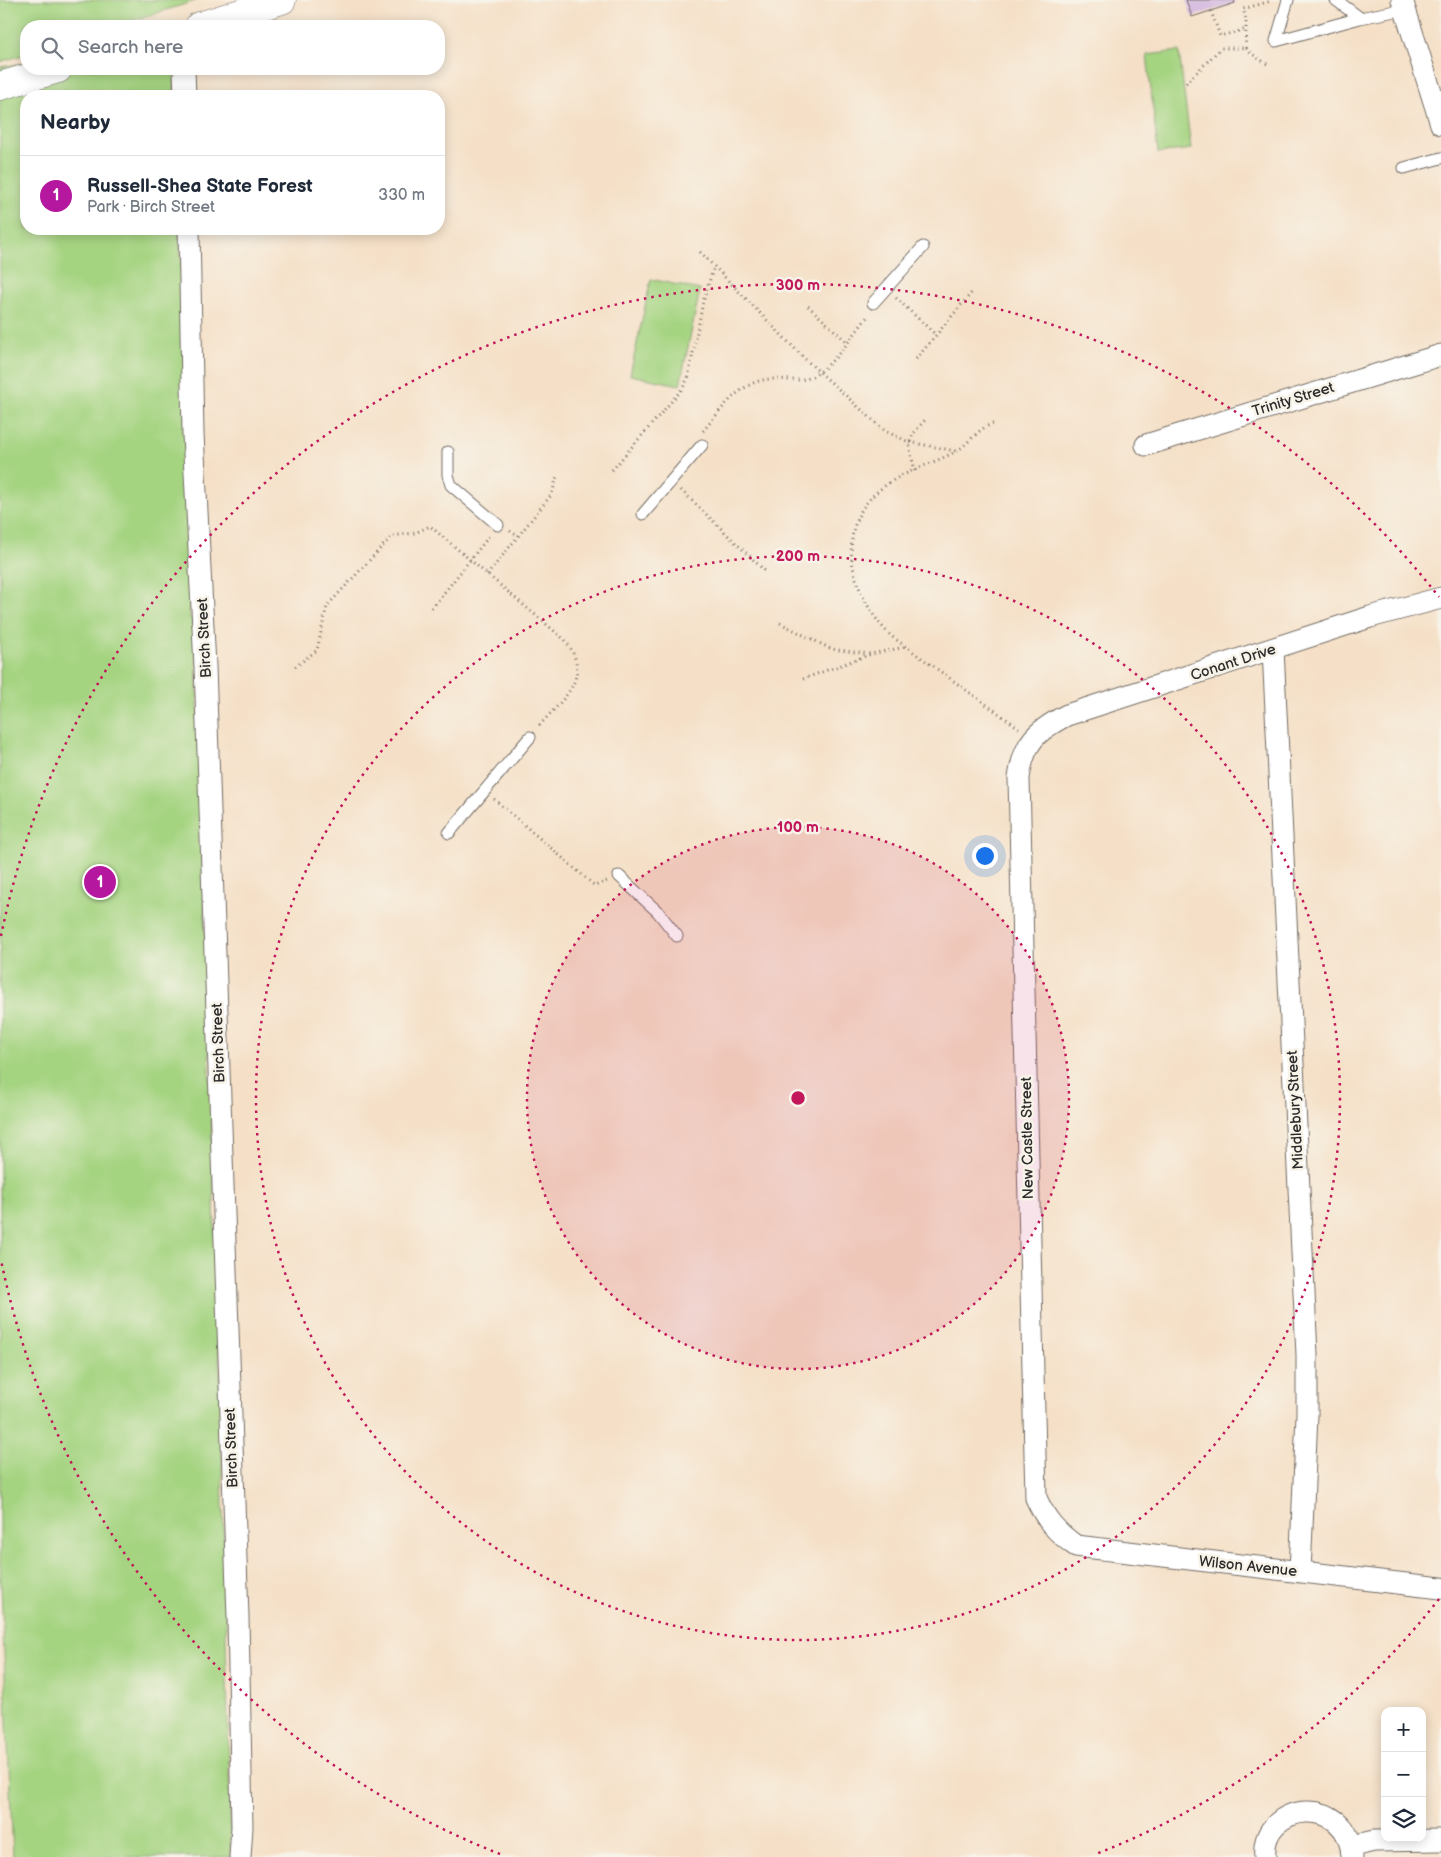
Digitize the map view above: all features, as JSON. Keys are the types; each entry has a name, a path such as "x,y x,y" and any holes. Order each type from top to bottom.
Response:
{"main road":[{"path":"218,20 282,0"},
{"path":"0,86 38,75"}],"street":[{"path":"1403,5 1441,124"},
{"path":"184,75 185,90"},
{"name":"Birch Street","path":"189,235 193,434 205,666 238,1617 242,1827 240,1857"},
{"name":"Trinity Street","path":"1146,445 1441,355"},
{"name":"Conant Drive","path":"1032,739 1048,725 1067,715 1370,617 1441,598"},
{"name":"Middlebury Street","path":"1273,649 1307,1355 1308,1415 1300,1572"},
{"name":"New Castle Street","path":"1032,739 1021,758 1019,778 1036,1498 1045,1518 1059,1534"},
{"name":"Wilson Avenue","path":"1059,1534 1076,1546 1109,1551 1441,1588"},
{"path":"1265,1857 1267,1840 1274,1827 1285,1818 1298,1812 1312,1811 1326,1814 1338,1822 1347,1833 1352,1851 1374,1841 1441,1840"}],"lane":[{"path":"1288,0 1276,41 1403,5"},
{"path":"1336,0 1360,18"},
{"path":"1404,168 1441,158"},
{"path":"873,304 923,248"},
{"path":"643,514 702,445"},
{"path":"448,452 448,475 451,485 498,526"},
{"path":"449,833 530,737"},
{"path":"619,876 658,912 677,936"}],"path":[{"path":"1267,64 1246,48 1245,37 1248,29 1243,9 1271,1"},
{"path":"1211,11 1220,36 1248,29"},
{"path":"1186,83 1221,48 1246,48"},
{"path":"700,252 820,372 885,431 909,442 957,451"},
{"path":"612,470 683,388 688,378 703,302 714,266"},
{"path":"886,289 936,335"},
{"path":"916,359 973,291"},
{"path":"702,445 702,432 733,397 744,388 758,380 804,379 820,372 868,316 873,304"},
{"path":"808,306 847,342"},
{"path":"914,471 909,442 911,436 926,419"},
{"path":"993,424 984,426 957,451 892,481 867,501 852,532 851,546 859,590 866,606 876,621 906,647 948,675 1032,739"},
{"path":"487,575 552,494 557,476"},
{"path":"671,481 765,571"},
{"path":"295,666 317,650 327,606 392,536 415,533 430,526 565,640 574,651 578,664 577,677 571,689 530,737"},
{"path":"432,608 483,543"},
{"path":"780,623 831,649 871,654"},
{"path":"803,678 871,654 906,647"},
{"path":"485,791 595,886 619,876"}],"green space":[{"path":"0,0 198,0 134,20 20,20 20,56 0,62"},
{"path":"1179,51 1191,149 1158,153 1147,55"},
{"path":"20,64 20,75 174,75 175,90 20,90 20,235 180,235 188,442 190,618 195,619 221,1412 231,1857 13,1857 0,1563 0,67"},
{"path":"651,279 700,290 680,385 630,375"}],"building":[{"path":"1186,0 1234,0 1235,3 1192,17"}],"place":[{"name":"Russell-Shea State Forest","path":"100,882"}]}
